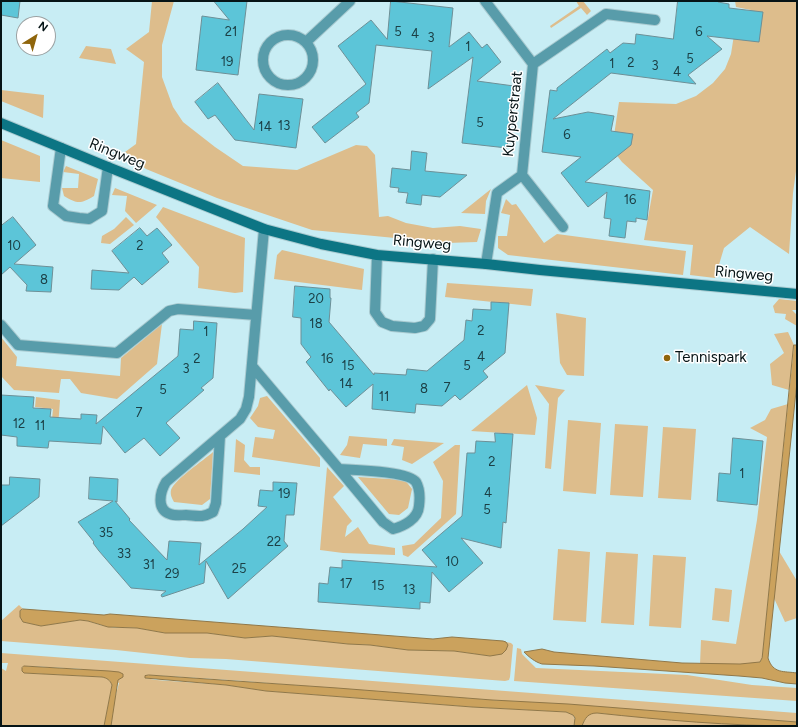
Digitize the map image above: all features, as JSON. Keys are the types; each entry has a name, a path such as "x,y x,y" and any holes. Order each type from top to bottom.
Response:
{"street":[{"path":"306,42 350,1"},
{"name":"Kuyperstraat","path":"485,1 533,64 522,175 563,227"},
{"path":"533,64 606,14 655,20"},
{"path":"290,35 301,38 306,42 311,50 313,58 312,67 305,78 294,84 286,85 277,83 270,78 265,71 263,54 270,43 281,36 290,35"},
{"name":"Ringweg","path":"1,123 264,229 321,244 377,255 797,294"},
{"path":"60,148 53,206 66,216 89,219 102,211 108,167"},
{"name":"Kuyperstraat","path":"486,264 497,193 522,175"},
{"path":"220,436 216,503 213,512 205,516 171,514 164,510 160,503 161,492 166,482 220,436 240,419 246,409 249,397 264,229"},
{"path":"377,255 375,312 382,322 392,326 407,328 424,326 430,319 433,259"},
{"path":"1,325 18,345 117,353 168,312 174,310 178,309 256,315"},
{"path":"252,366 339,469 384,522 393,529 404,526 419,510 420,496 416,482 410,477 399,474 339,469"}],"shaded area":[{"path":"152,1 174,1 162,45 162,77 173,107 183,122 215,147 243,166 297,170 356,145 367,146 375,155 379,217 388,216 406,223 433,228 460,226 481,229 477,242 447,243 312,230 217,198 146,169 125,152 136,144 144,62 126,49 149,32"},
{"path":"576,1 583,1 591,11 587,15 581,8 551,28 550,26 579,6"},
{"path":"735,1 797,1 797,164 793,193 789,254 750,227 724,248 715,278 690,275 693,245 644,240 653,190 622,162 612,149 619,102 676,104 696,96 713,83 725,69 731,54 736,22 751,20 751,10 736,7"},
{"path":"86,46 111,49 116,64 79,58"},
{"path":"1,90 44,95 43,118 1,101"},
{"path":"1,140 40,156 40,182 1,178"},
{"path":"66,166 98,179 94,196 82,202 76,202 64,196 62,188 78,188 79,174 63,172"},
{"path":"115,188 157,205 136,223 125,211 127,196 112,195"},
{"path":"491,189 486,201 485,214 461,213"},
{"path":"506,199 512,205 516,204 544,243 557,234 686,251 683,275 508,255 498,248 498,236 507,236 510,215 501,213"},
{"path":"163,207 245,238 243,292 235,293 198,288 199,267 156,217"},
{"path":"126,217 134,225 110,244 101,243 102,236 114,229"},
{"path":"282,250 364,269 362,290 274,279 277,255"},
{"path":"447,283 533,289 531,306 445,297"},
{"path":"779,299 797,301 797,310 792,310 797,315 797,326 785,319 786,314 775,313 773,306"},
{"path":"556,313 586,318 584,376 567,375 560,363"},
{"path":"162,324 157,364 117,399 81,393 70,379 61,379 59,393 14,390 1,376 1,337 17,357 16,366 120,376 121,358"},
{"path":"788,332 794,345 789,390 772,385 770,364 784,353 774,334"},
{"path":"794,345 797,345 797,382 768,658 770,663 776,669 783,672 797,673 797,684 739,676 542,664 528,656 524,652 542,649 554,652 682,663 740,664 760,662 762,658"},
{"path":"527,385 537,418 535,435 471,431"},
{"path":"535,385 565,390 558,398 551,469 545,468 549,404"},
{"path":"267,396 320,458 320,467 252,457 255,437 273,439 275,430 258,427 250,418 258,406 260,398"},
{"path":"36,397 60,400 57,441 50,441 53,409 35,407"},
{"path":"788,404 762,658 760,662 752,664 700,664 701,640 736,644 757,520 767,437 750,428 765,420 771,409"},
{"path":"568,420 601,423 596,494 563,491"},
{"path":"615,424 648,426 643,497 610,495"},
{"path":"663,427 696,429 691,500 658,498"},
{"path":"349,436 387,439 387,446 363,444 360,458 340,455 347,445"},
{"path":"236,439 245,445 244,460 250,467 260,467 260,475 234,472"},
{"path":"394,439 444,443 412,464 402,460 404,447 391,445"},
{"path":"455,445 460,445 456,514 408,557 403,555 402,546 414,544 441,518 443,481 433,462"},
{"path":"213,452 210,499 202,505 174,502 171,496 173,486"},
{"path":"327,467 344,486 333,497 352,521 347,526 345,537 358,527 369,544 395,548 395,555 343,553 320,550"},
{"path":"358,477 405,480 412,489 408,508 399,515 389,514"},
{"path":"558,549 590,552 586,622 553,620"},
{"path":"779,551 797,581 797,618 785,622 773,596"},
{"path":"606,552 638,554 634,625 601,623"},
{"path":"653,555 686,557 681,628 649,626"},
{"path":"715,588 732,590 729,622 712,620"},
{"path":"19,605 23,609 20,611 20,617 23,622 41,626 80,620 115,628 137,628 165,633 207,633 245,638 272,636 408,650 454,651 490,656 508,645 506,642 513,645 510,677 509,680 505,681 226,659 190,658 116,650 1,641 1,621"},
{"path":"23,609 104,615 110,614 433,639 452,637 503,641 508,645 502,654 490,656 454,651 408,650 272,636 245,638 207,633 165,633 137,628 108,627 80,620 41,626 23,622 20,617 20,611"},
{"path":"517,648 521,649 522,654 536,668 687,675 752,685 797,688 797,701 514,681"},
{"path":"1,653 797,713 797,722 149,675 145,678 226,685 266,691 472,707 566,712 573,715 575,720 574,726 111,726 114,702 119,683 82,669 29,666 22,668 24,673 102,677 108,680 112,685 104,726 1,726 1,668 6,671 8,663 1,663"},
{"path":"24,666 109,671 123,674 123,677 118,680 111,726 104,726 112,685 108,680 102,677 24,673 22,668"},
{"path":"149,675 492,700 568,704 797,722 797,726 697,722 597,713 587,716 582,726 574,726 575,718 573,715 566,712 472,707 266,691 226,685 145,678 145,676"},
{"path":"591,713 759,726 582,726 586,716"}],"building":[{"path":"1,1 20,1 18,16 16,16 16,18 1,15"},
{"path":"214,1 247,1 238,75 196,70 202,16 229,20"},
{"path":"391,1 453,8 449,47 469,32 482,48 487,44 501,62 477,81 514,86 507,148 462,143 473,57 428,89 432,51 376,45 369,103 356,113 359,117 325,143 312,127 366,84 338,46 371,20 387,39"},
{"path":"678,1 718,1 729,4 729,8 763,12 759,42 707,36 722,49 688,75 696,84 611,73 553,119 588,112 614,116 611,131 633,134 631,145 585,182 650,191 647,220 636,218 636,222 627,221 625,238 609,236 611,219 604,218 607,192 588,207 561,173 581,157 542,152 550,90 557,91 557,88 607,49 610,53 623,43 635,44 636,34 673,39"},
{"path":"218,83 254,130 259,94 303,99 296,148 235,140 215,115 208,119 195,102"},
{"path":"412,151 427,153 425,171 467,175 440,197 422,195 421,205 406,203 408,193 398,192 399,188 390,187 392,168 410,170"},
{"path":"13,217 36,245 14,264 53,267 51,292 26,291 27,285 10,267 1,275 1,226"},
{"path":"140,228 147,236 157,228 172,245 162,253 169,262 142,285 134,277 119,290 91,289 92,270 129,273 112,251"},
{"path":"295,286 330,289 331,298 329,322 374,375 374,373 406,375 407,369 427,371 464,340 466,320 472,321 473,309 491,310 491,302 509,303 505,353 483,371 488,377 460,400 455,395 442,406 416,404 415,413 372,409 373,384 346,407 330,389 329,391 306,362 311,357 301,344 301,318 293,317"},
{"path":"194,321 217,323 213,378 201,388 204,390 166,423 180,438 160,456 144,438 125,453 103,426 101,444 49,441 48,448 17,446 17,437 1,435 1,395 34,397 33,408 51,409 50,417 81,419 81,414 97,415 96,424 178,356 180,329 193,330"},
{"path":"495,433 513,434 506,523 503,522 501,548 461,538 483,563 449,592 432,572 430,603 420,602 420,609 318,602 319,583 328,584 330,567 342,568 342,560 437,567 422,550 462,516 467,453 475,453 476,441 495,442"},
{"path":"733,438 763,441 757,505 717,501 719,473 730,474"},
{"path":"10,477 40,479 39,497 1,526 1,485 9,485"},
{"path":"90,477 118,479 117,502 115,501 130,519 129,520 167,560 169,541 201,543 199,565 267,507 258,506 260,490 273,491 273,482 297,483 294,515 286,515 284,541 288,546 228,599 206,561 204,583 162,597 161,595 166,591 131,588 99,551 93,543 94,542 78,522 113,501 89,499"}],"place":[{"name":"Tennispark","path":"667,358"}]}
